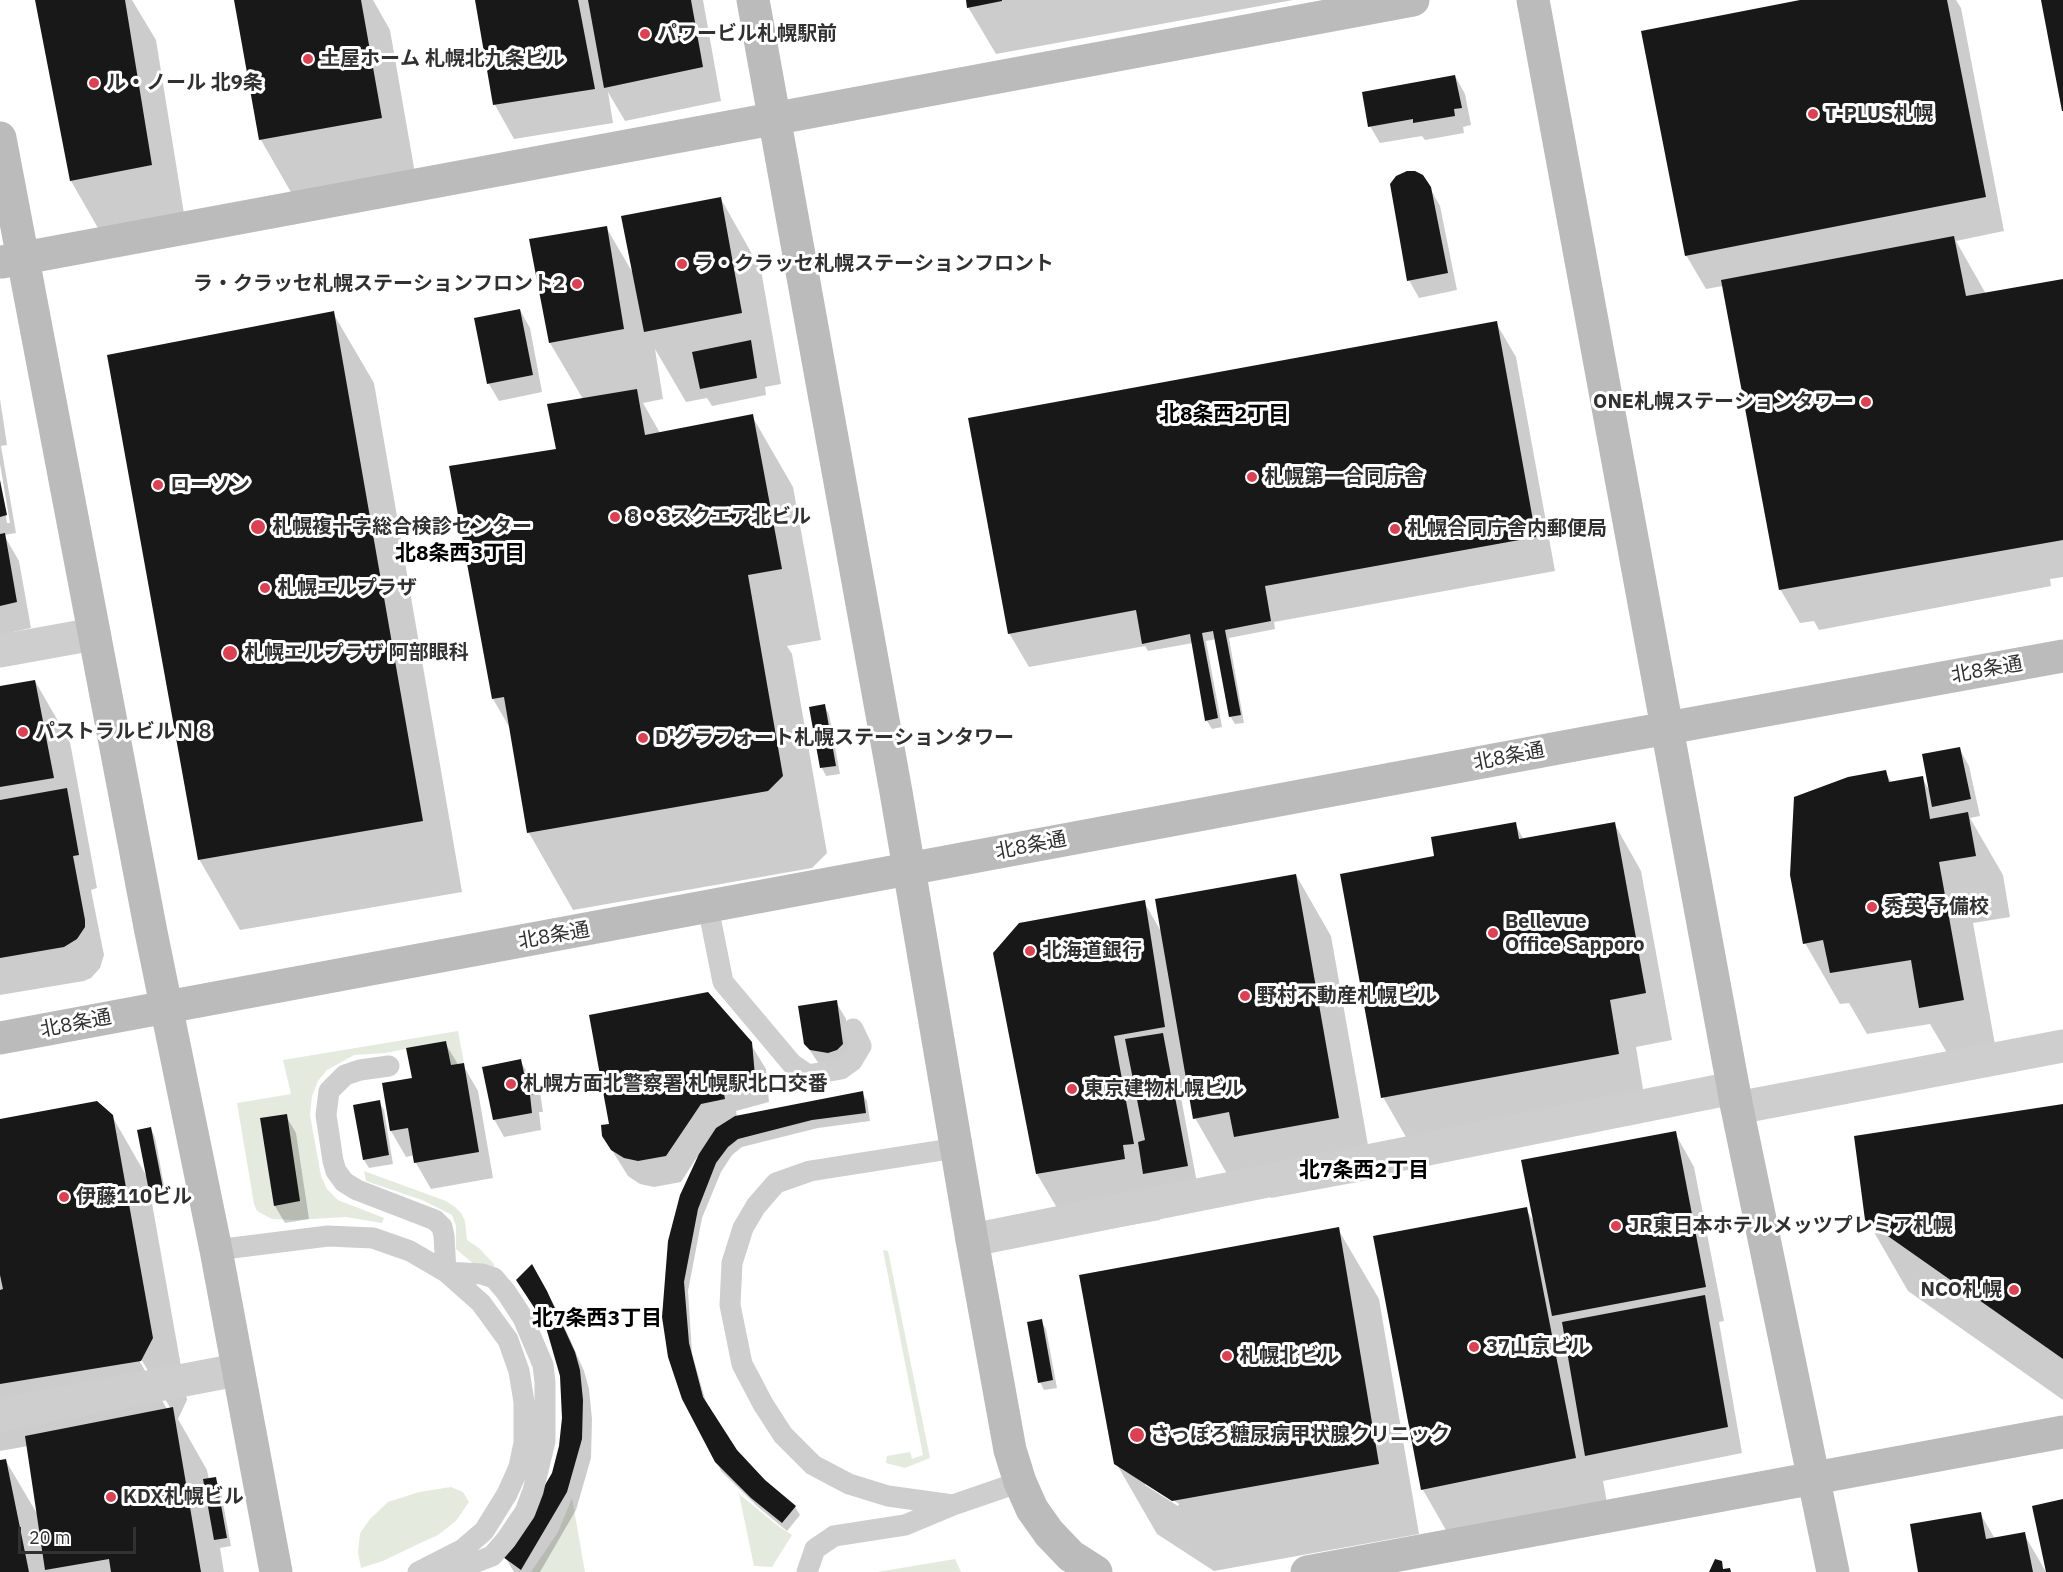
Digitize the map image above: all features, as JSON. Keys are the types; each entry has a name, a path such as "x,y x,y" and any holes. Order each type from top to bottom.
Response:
{"street":[{"path":"753,0 1010,1450 1020,1482 1032,1509 1049,1533 1071,1556 1096,1572"},
{"path":"11,260 1413,0"},
{"path":"1533,0 1735,1098 1833,1572"},
{"path":"0,138 11,260 94,634 166,1007 216,1250 276,1572"},
{"path":"0,651 94,634"},
{"name":"北8条通","path":"0,1038 2063,656"},
{"path":"972,1239 1735,1098 2063,1046"},
{"path":"0,1415 237,1370"},
{"path":"1307,1572 2063,1432"}],"lane":[{"path":"708,907 723,982 792,1064 808,1075 841,1069 852,1061 861,1046 853,1029"},
{"path":"389,1066 360,1070 345,1075 329,1091 326,1115 333,1161 336,1171 344,1182 357,1190 435,1220 442,1227 444,1236 446,1272"},
{"path":"954,1505 888,1496 849,1484 813,1465 783,1435 742,1364 730,1305 732,1263 743,1228 756,1206 776,1183 810,1171 956,1148"},
{"path":"216,1250 328,1236 373,1238 410,1251 446,1272 482,1303 508,1340 519,1371 523,1392 524,1443 519,1467 496,1515 484,1531 439,1563 418,1572"},
{"path":"807,1572 815,1549 834,1536 905,1525 1020,1482"}],"shaded area":[{"path":"458,1031 464,1063 451,1065 446,1041 385,1053 354,1055 327,1070 318,1081 312,1096 310,1115 321,1176 327,1189 338,1200 384,1218 382,1223 346,1217 272,1219 257,1211 237,1103 291,1094 283,1060"},
{"path":"364,1171 446,1201 455,1207 465,1221 467,1240 479,1248 494,1264 494,1270 477,1267 456,1249 456,1226 452,1215 422,1200 366,1181"},
{"path":"883,1250 888,1251 930,1458 905,1468 886,1463 887,1456 910,1452 912,1459 923,1455"},
{"path":"451,1487 463,1492 469,1502 456,1521 438,1535 383,1561 361,1568 358,1552 360,1533 370,1519 388,1502 419,1492"},
{"path":"739,1494 792,1535 772,1567 754,1566"},
{"path":"572,1498 585,1572 531,1572 558,1532"},
{"path":"955,1559 961,1572 877,1572"}],"building":[{"name":"ル・ノール 北9条","path":"35,0 125,0 152,165 70,181"},
{"name":"土屋ホーム 札幌北九条ビル","path":"234,0 361,0 382,118 259,140"},
{"path":"475,0 578,0 595,89 493,105"},
{"name":"パワービル札幌駅前","path":"588,0 691,0 703,67 604,88"},
{"path":"966,0 1002,0 1002,1 967,8"},
{"name":"T-PLUS札幌","path":"1800,0 1947,0 1986,197 1685,256 1641,31"},
{"path":"2041,0 2063,0 2063,111 2062,111"},
{"path":"1455,75 1462,108 1454,109 1455,116 1413,123 1413,119 1368,127 1362,92"},
{"path":"1407,171 1415,171 1423,175 1431,187 1448,273 1407,281 1390,184 1396,176"},
{"name":"ラ・クラッセ札幌ステーションフロント","path":"721,197 742,313 644,332 621,216"},
{"name":"ラ・クラッセ札幌ステーションフロント2","path":"607,226 624,329 549,343 529,239"},
{"name":"ONE札幌ステーションタワー","path":"1954,236 1966,296 2063,279 2063,540 1779,590 1721,280"},
{"path":"520,309 533,375 487,384 474,318"},
{"name":"札幌エルプラザ","path":"334,311 423,821 198,860 107,355"},
{"name":"札幌第一合同庁舎","path":"1497,321 1536,537 1265,586 1271,621 1225,630 1241,715 1229,717 1213,631 1202,633 1218,718 1205,721 1190,634 1142,644 1136,610 1008,634 968,418"},
{"path":"751,340 757,378 700,389 692,352"},
{"path":"637,389 645,435 753,414 782,569 748,575 783,776 768,791 527,833 504,697 492,699 449,466 556,449 547,404"},
{"path":"0,480 7,515 0,517"},
{"path":"5,533 17,602 0,606 0,534"},
{"name":"パストラルビルＮ８","path":"35,680 54,778 0,787 0,686"},
{"path":"825,704 836,766 820,768 809,707"},
{"path":"1960,747 1971,799 1932,807 1922,754"},
{"name":"秀英 予備校","path":"1886,770 1889,782 1923,776 1930,819 1968,812 1976,856 1939,862 1964,1000 1919,1008 1911,960 1830,973 1823,940 1803,944 1790,875 1794,797 1848,777"},
{"path":"67,788 79,855 73,856 85,927 77,939 64,947 0,958 0,800"},
{"name":"Bellevue Office Sapporo","path":"1516,822 1519,839 1615,822 1646,993 1610,1000 1619,1054 1381,1098 1340,874 1434,856 1431,837"},
{"name":"野村不動産札幌ビル","path":"1296,874 1339,1118 1234,1137 1229,1112 1193,1119 1155,899"},
{"name":"東京建物札幌ビル","path":"1145,900 1165,1027 1114,1036 1134,1144 1123,1145 1125,1159 1036,1174 993,953 1019,923"},
{"path":"708,992 752,1042 755,1076 722,1085 725,1099 701,1104 666,1156 638,1161 624,1158 611,1150 602,1136 601,1125 609,1124 589,1015"},
{"path":"837,1000 843,1044 837,1050 828,1053 810,1050 804,1044 798,1006"},
{"path":"1163,1033 1188,1166 1143,1174 1138,1142 1145,1140 1125,1039"},
{"path":"446,1041 451,1065 464,1063 479,1152 414,1163 408,1128 390,1131 382,1083 412,1078 406,1048"},
{"path":"521,1059 524,1073 531,1073 534,1094 530,1095 532,1113 493,1120 482,1067"},
{"path":"863,1091 866,1113 812,1120 738,1139 728,1147 716,1163 698,1209 684,1282 689,1343 703,1397 737,1450 765,1480 796,1506 782,1523 751,1498 715,1462 682,1399 668,1357 662,1317 668,1241 680,1195 699,1154 716,1128 735,1116"},
{"path":"380,1100 389,1155 363,1160 353,1105"},
{"name":"伊藤110ビル","path":"97,1101 113,1115 153,1338 141,1361 0,1384 0,1290 3,1289 0,1275 0,1119"},
{"name":"NCO札幌","path":"2063,1104 2063,1359 1865,1220 1854,1136"},
{"path":"287,1114 300,1201 274,1206 260,1118"},
{"path":"151,1127 163,1188 149,1191 137,1130"},
{"path":"1676,1131 1706,1287 1552,1316 1521,1160"},
{"name":"37山京ビル","path":"1527,1207 1576,1458 1421,1490 1373,1236"},
{"name":"札幌北ビル","path":"1339,1227 1379,1464 1172,1501 1114,1464 1079,1275"},
{"path":"532,1264 575,1352 580,1370 583,1400 582,1439 567,1492 521,1570 503,1557 552,1473 559,1446 562,1418 560,1376 545,1324 516,1280"},
{"path":"1705,1295 1728,1427 1585,1456 1562,1322"},
{"path":"1042,1319 1053,1380 1038,1383 1027,1322"},
{"name":"KDX札幌ビル","path":"173,1407 201,1572 111,1572 109,1559 45,1570 25,1436"},
{"path":"6,1459 29,1572 0,1572 0,1460"},
{"path":"216,1477 227,1538 214,1540 203,1479"},
{"path":"2063,1499 2063,1572 2046,1572 2032,1506"},
{"path":"1981,1512 1986,1539 2025,1532 2033,1572 1918,1572 1910,1524"},
{"path":"1715,1559 1722,1561 1723,1569 1730,1568 1731,1572 1709,1572"}],"place":[{"name":"パワービル札幌駅前","path":"645,34"},
{"name":"土屋ホーム 札幌北九条ビル","path":"308,59"},
{"name":"ル・ノール 北9条","path":"94,83"},
{"name":"T-PLUS札幌","path":"1813,114"},
{"name":"ラ・クラッセ札幌ステーションフロント","path":"682,264"},
{"name":"ラ・クラッセ札幌ステーションフロント2","path":"577,284"},
{"name":"ONE札幌ステーションタワー","path":"1866,402"},
{"name":"札幌第一合同庁舎","path":"1252,477"},
{"name":"ローソン","path":"158,485"},
{"name":"8・3スクエア北ビル","path":"615,517"},
{"name":"札幌複十字総合検診センター","path":"258,527"},
{"name":"札幌合同庁舎内郵便局","path":"1395,529"},
{"name":"札幌エルプラザ","path":"265,588"},
{"name":"札幌エルプラザ 阿部眼科","path":"230,653"},
{"name":"パストラルビルＮ８","path":"23,732"},
{"name":"D'グラフォート札幌ステーションタワー","path":"643,738"},
{"name":"秀英 予備校","path":"1872,907"},
{"name":"Bellevue Office Sapporo","path":"1493,933"},
{"name":"北海道銀行","path":"1030,951"},
{"name":"野村不動産札幌ビル","path":"1245,996"},
{"name":"札幌方面北警察署 札幌駅北口交番","path":"511,1084"},
{"name":"東京建物札幌ビル","path":"1072,1089"},
{"name":"伊藤110ビル","path":"64,1197"},
{"name":"JR東日本ホテルメッツプレミア札幌","path":"1616,1226"},
{"name":"NCO札幌","path":"2014,1290"},
{"name":"37山京ビル","path":"1474,1347"},
{"name":"札幌北ビル","path":"1227,1356"},
{"name":"さっぽろ糖尿病甲状腺クリニック","path":"1137,1435"},
{"name":"KDX札幌ビル","path":"111,1497"}],"district":[{"name":"北8条西2丁目","path":"1224,415"},
{"name":"北8条西3丁目","path":"460,554"},
{"name":"北7条西2丁目","path":"1364,1171"},
{"name":"北7条西3丁目","path":"597,1319"}]}
